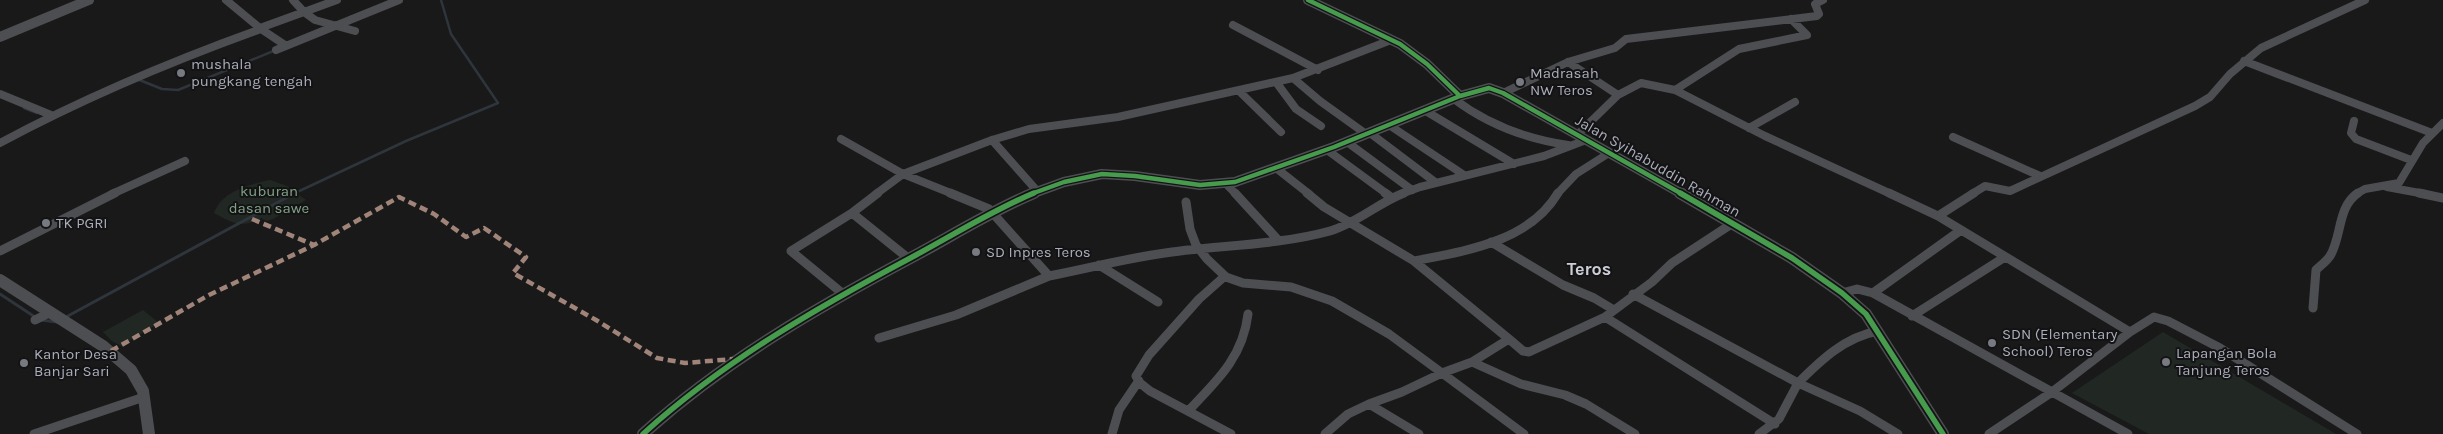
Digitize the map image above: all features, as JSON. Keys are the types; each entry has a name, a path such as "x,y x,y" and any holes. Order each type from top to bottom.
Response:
{"street":[{"path":"0,37 89,0"},
{"path":"293,0 313,20 355,31"},
{"path":"0,142 48,117 97,96 211,48 337,0"},
{"path":"232,1 281,48 337,27 399,0"},
{"path":"1308,0 1391,40 1427,64 1470,111 1541,140 1572,146"},
{"path":"1503,94 1568,62 1615,48 1626,39 1818,16 1815,4 1823,0"},
{"path":"1938,216 1985,186 2010,191 2205,101 2244,61 2261,48 2365,0"},
{"path":"1675,90 1739,49 1807,35 1791,19"},
{"path":"1233,25 1318,70"},
{"path":"842,293 791,251 852,213 903,174 992,140 1029,129 1118,117 1293,78 1318,70 1391,40"},
{"path":"2244,61 2432,133"},
{"path":"1568,62 1618,95"},
{"path":"1293,78 1435,182"},
{"path":"1276,82 1296,109 1321,126"},
{"path":"879,338 956,315 1048,276 1197,248 1306,236 1349,224 1392,198 1412,190 1435,182 1514,164 1572,146 1618,95 1641,84 1675,90 1749,128 1938,216 2130,332"},
{"name":"Jalan Syihabuddin Rahman","path":"643,434 686,396 751,349 842,293 992,212 1038,192 1084,177 1101,174 1142,176 1201,186 1226,184 1327,150 1457,97 1489,88 1582,137 1733,223 1792,258 1842,293 1866,314 1943,434"},
{"path":"1239,91 1282,132"},
{"path":"0,94 48,117"},
{"path":"1749,128 1795,102"},
{"path":"1424,110 1514,164"},
{"path":"2354,121 2351,133 2356,140 2411,160"},
{"path":"2313,308 2314,274 2330,256 2342,216 2358,192 2399,183 2411,160 2432,133 2443,123"},
{"path":"1389,125 1464,175"},
{"path":"1953,137 2040,176"},
{"path":"841,139 903,174 992,212 1048,276"},
{"path":"992,140 1038,192"},
{"path":"1347,142 1412,190"},
{"path":"1327,150 1392,198"},
{"path":"1414,261 1491,242 1520,230 1544,213 1568,182 1590,163 1608,153"},
{"path":"0,251 111,195 185,161"},
{"path":"1276,168 1324,207 1349,224 1414,261 1523,351 1529,352 1605,317 1694,248 1733,223"},
{"path":"1226,184 1260,218 1278,240"},
{"path":"2383,186 2443,198"},
{"path":"1186,202 1188,226 1197,248 1225,276 1236,282 1290,287 1324,298 1373,323 1524,434"},
{"path":"852,213 908,258"},
{"path":"1873,293 1961,230"},
{"path":"1491,242 1563,285 1594,298 1614,310"},
{"path":"1912,316 2005,257"},
{"path":"1099,265 1158,302"},
{"path":"1225,276 1199,296 1186,315 1152,351 1136,376 1138,382 1166,401 1232,434"},
{"path":"0,280 43,316 111,351 126,365 138,381 144,397 149,425 148,434"},
{"path":"1842,293 1857,289 1873,293 2128,434"},
{"path":"1633,294 1798,383 1860,410 1898,434"},
{"path":"1188,411 1217,381 1239,348 1245,336 1248,314"},
{"path":"1605,317 1775,424"},
{"path":"1989,434 2052,392 2130,332 2154,317 2167,319 2357,434"},
{"path":"1759,434 1775,424 1788,406 1790,397 1798,383 1840,348 1865,333 1878,331"},
{"path":"1325,434 1348,414 1472,362 1509,339"},
{"path":"1472,362 1521,384 1565,395 1586,404 1635,434"},
{"path":"1112,434 1119,410 1138,382"},
{"path":"34,434 144,397"},
{"path":"1369,404 1419,434"}],"green space":[{"name":"kuburan dasan sawe","path":"270,180 287,186 306,200 267,221 261,218 243,224 226,220 214,213 223,199 230,194 246,186"},
{"path":"143,310 159,323 121,346 112,341 103,332"},
{"name":"Lapangan Bola Tanjung Teros","path":"2163,332 2336,434 2149,434 2072,393"}],"waterway":[{"path":"294,193 406,141 498,103 451,34 441,0"},
{"path":"137,79 162,89 178,90 276,50"},
{"path":"24,108 37,113"},
{"path":"66,317 294,193"},
{"path":"0,294 35,317"},
{"path":"41,320 57,322"}],"marked path":[{"path":"111,351 209,295 314,245 399,197 434,214 466,237 484,228 526,257 513,273 596,320 657,358 685,363 733,359"},
{"path":"252,219 314,245"}],"cycle path":[{"path":"1308,0 1400,44 1427,64 1460,96 1489,88 1503,93 1792,258 1842,293 1866,314 1943,434"},
{"path":"643,434 709,378 781,330 988,215 1044,189 1085,176 1102,174 1118,174 1200,185 1216,185 1245,180 1376,131 1460,96"}],"place":[{"name":"mushala pungkang tengah","path":"181,73"},
{"name":"Madrasah NW Teros","path":"1520,82"},
{"name":"TK PGRI","path":"46,223"},
{"name":"SD Inpres Teros","path":"976,252"},
{"name":"SDN (Elementary School) Teros","path":"1992,343"},
{"name":"Lapangan Bola Tanjung Teros","path":"2166,362"},
{"name":"Kantor Desa Banjar Sari","path":"24,363"}],"district":[{"name":"Teros","path":"1589,269"}]}
